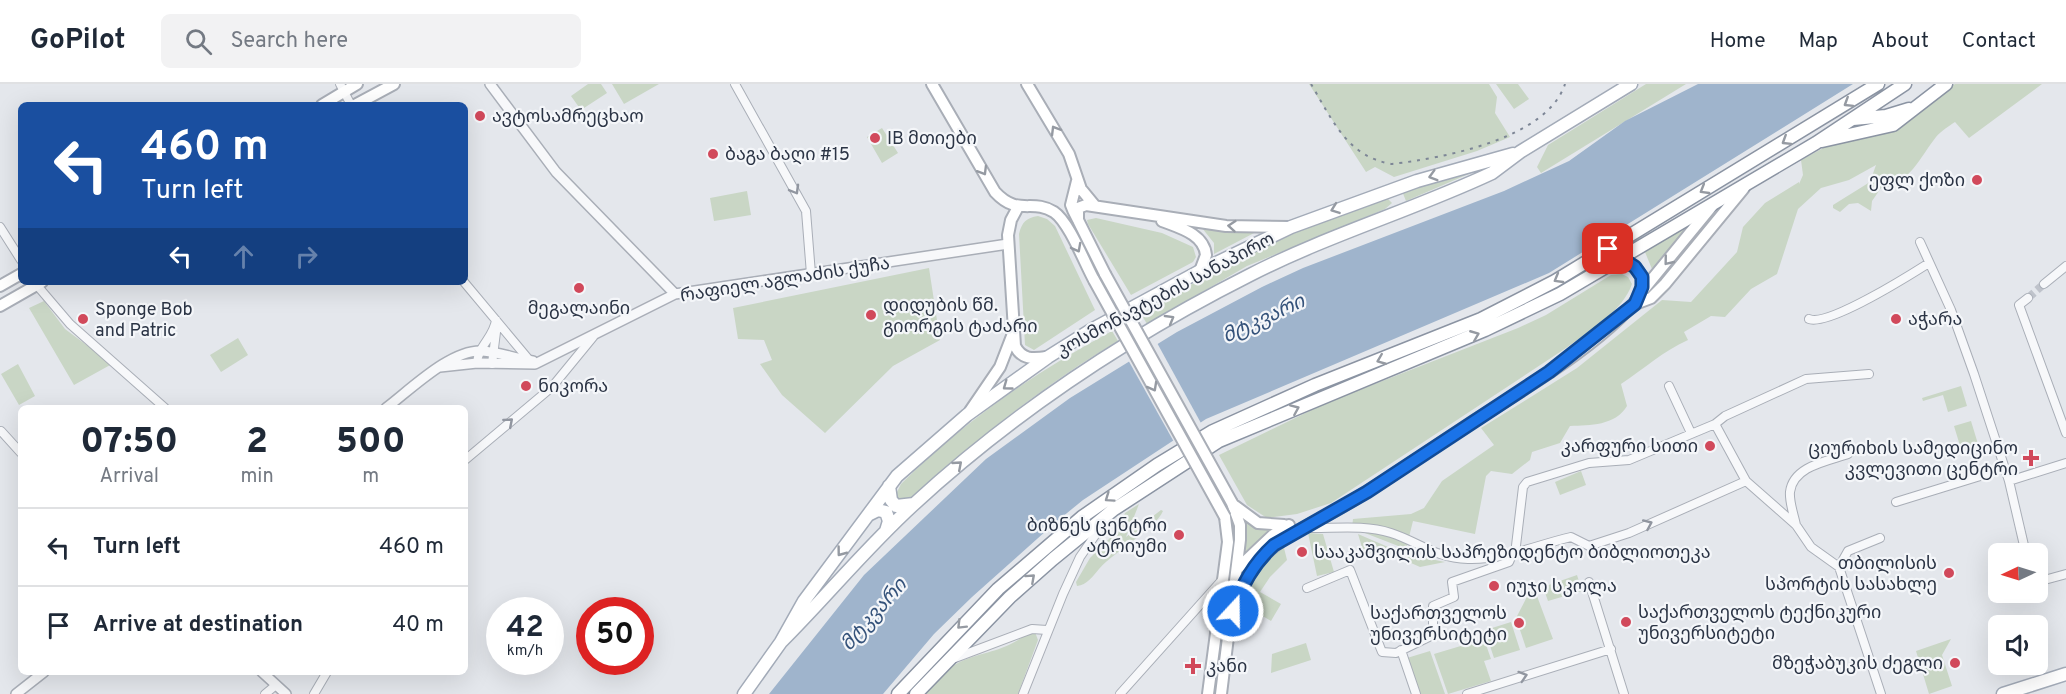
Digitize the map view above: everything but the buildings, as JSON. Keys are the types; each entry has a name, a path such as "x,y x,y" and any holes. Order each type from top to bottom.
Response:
{"main road":[{"path":"329,102 342,88 357,84"},
{"path":"359,102 394,84"},
{"path":"932,84 995,192 1007,202 1018,207 1049,209 1060,217 1094,280 1233,510 1264,525 1289,525 1320,518"},
{"path":"1027,84 1069,154 1077,179 1086,196 1095,206"},
{"name":"კოსმონავტების სანაპირო","path":"781,642 914,504 1037,401 1104,357 1251,274 1492,173 1520,152 1631,84"},
{"path":"898,694 998,589 1082,518 1157,465 1213,431 1276,402 1481,319 1555,281 1878,84"},
{"path":"1816,143 1893,125 1946,84"},
{"path":"1901,87 1898,103 1916,105"},
{"path":"916,694 1010,597 1113,510 1219,441 1485,330 1560,294 1751,179 1816,143 1848,119 1901,87"},
{"path":"1818,122 1895,114 1916,105"},
{"name":"კოსმონავტების სანაპირო","path":"744,694 781,642 804,601 889,486 910,464 967,415 1048,357 1092,330 1200,271 1291,227 1380,193 1520,152"},
{"path":"1635,304 1644,289 1718,199 1754,160"},
{"path":"1077,179 1071,205 1078,220 1233,510 1240,540 1221,694"},
{"path":"1233,611 1245,580 1261,558 1281,540 1367,492 1549,372 1635,304 1651,298 1751,179"},
{"path":"1380,193 1397,196 1400,207 1395,215"},
{"path":"1078,220 1078,208 1095,206 1148,216 1232,227 1291,227"},
{"path":"1018,207 1011,220 1008,244 1012,333 1015,346 1023,355 1033,359 1048,357"},
{"path":"1148,216 1196,236 1206,250 1200,271"},
{"path":"1608,249 1638,270 1642,277 1642,287 1635,304"},
{"path":"0,286 18,276"},
{"path":"0,306 35,285"},
{"path":"967,415 1000,367 1012,333"},
{"path":"889,486 891,500 896,506 914,504"},
{"path":"868,515 878,510 886,512 889,521 886,531"},
{"path":"1208,694 1233,510"},
{"path":"1221,596 1228,580 1238,568 1273,535 1289,525"},
{"path":"2003,694 2066,674"}],"street":[{"path":"490,84 556,172 675,294"},
{"path":"735,84 804,206 808,221 811,274"},
{"path":"342,88 351,102"},
{"path":"0,227 18,255"},
{"path":"1920,242 1954,318 2009,481 2023,543"},
{"name":"რაფიელ აგლაძის ქუჩა","path":"440,367 477,363 526,366 541,362 675,294 1008,244"},
{"path":"1809,319 1824,318 1849,308 1929,263"},
{"path":"2044,284 2066,266"},
{"path":"40,285 70,324 162,405"},
{"path":"467,285 530,361"},
{"path":"2028,298 2019,305 2066,433"},
{"path":"477,363 479,351 493,333 496,320"},
{"path":"492,364 498,329 496,320"},
{"path":"468,457 552,387 593,337"},
{"path":"390,405 440,367 464,353 495,352 541,362"},
{"path":"1307,588 1350,570 1382,652 1390,654 1401,650 1429,637 1433,629 1433,606 1454,597 1452,582 1509,562 1513,555 1522,487 1527,482 1589,463 1629,460 1715,424 1725,416 1806,379 1869,374"},
{"path":"1670,386 1691,434"},
{"path":"1715,424 1746,481 1796,525 1811,547 1839,567 1881,694"},
{"path":"1,431 18,450"},
{"path":"1796,525 1790,492 1794,481 1805,469 1848,454"},
{"path":"2009,481 2066,463"},
{"path":"1896,502 1990,473"},
{"path":"1303,528 1370,528 1390,532 1432,553 1460,558 1513,555 1571,537 1589,546 1629,533 1746,481"},
{"path":"1023,694 1047,630 1080,557 1113,510"},
{"path":"1839,567 1848,551 1880,538"},
{"path":"2048,579 2066,573"},
{"path":"1120,694 1223,579"},
{"path":"1589,582 1624,694"},
{"path":"1199,608 1212,604 1219,613"},
{"path":"945,663 1032,629 1047,630"},
{"path":"1467,694 1611,649"},
{"path":"1401,650 1416,694"},
{"path":"16,694 40,675"},
{"path":"265,675 286,694"},
{"path":"314,694 325,675"},
{"path":"265,694 276,685"}],"green space":[{"path":"588,84 601,84 607,93 581,110 571,96"},
{"path":"612,84 659,84 624,104"},
{"path":"1309,84 1489,84 1497,97 1495,113 1510,137 1477,151 1394,177 1375,167 1366,172"},
{"path":"1496,84 1518,84 1529,99 1514,109"},
{"path":"1646,84 1686,84 1541,173 1537,167 1548,145"},
{"path":"1955,84 2042,84 1969,138 1955,122 1945,129 1936,137 1906,176 1899,182 1881,188 1872,201 1871,211 1858,203 1849,204 1840,212 1833,208 1833,205 1870,182 1876,165 1849,180 1821,188 1798,209 1777,274 1751,289 1725,317 1711,316 1684,332 1688,340 1621,384 1627,406 1622,413 1602,423 1570,426 1560,443 1532,452 1530,460 1512,474 1491,471 1486,476 1475,534 1413,521 1406,549 1352,528 1353,519 1411,514 1424,508 1442,481 1494,445 1481,428 1577,368 1662,300 1691,302 1737,252 1743,227 1765,203 1799,182 1799,184 1803,175 1801,160 1842,138 1906,119"},
{"path":"882,128 898,153 882,163 867,137"},
{"path":"1471,173 1406,201 1402,191 1441,178"},
{"path":"747,191 751,215 714,221 710,198"},
{"path":"1388,199 1392,203 1385,209 1247,266 1147,324 1141,314 1200,279 1291,232 1355,208"},
{"path":"1038,216 1047,219 1055,226 1095,310 1034,350 1025,345 1019,234 1025,221"},
{"path":"1096,218 1162,233 1193,247 1196,257 1193,262 1131,295 1088,224 1087,220"},
{"path":"1696,221 1654,274 1645,252"},
{"path":"1202,228 1256,232 1214,254 1214,243"},
{"path":"929,268 940,340 893,366 825,433 782,395 760,364 772,360 764,340 738,339 733,308"},
{"path":"1622,274 1628,277 1632,284 1627,294 1613,312 1594,328 1331,503 1297,514 1267,518 1247,505 1219,455 1326,403 1518,328 1546,315 1611,275"},
{"path":"44,301 65,329 112,364 74,385 29,308"},
{"path":"1112,331 1118,341 1036,396 958,457 909,501 900,503 895,496 901,484 949,440 1028,381"},
{"path":"238,338 248,355 221,372 210,355"},
{"path":"18,364 35,396 19,405 1,374"},
{"path":"1961,386 1967,406 1948,412 1943,395 1923,401 1922,398"},
{"path":"1971,421 1978,444 1961,449 1954,426"},
{"path":"1581,471 1586,485 1560,495 1555,482"},
{"path":"1139,504 1126,537 1161,510 1163,511 1152,525 1106,562 1090,580 1077,586 1076,582 1090,558 1118,530 1125,513"},
{"path":"1244,519 1258,527 1273,530 1244,559"},
{"path":"1308,533 1323,534 1334,572 1317,576"},
{"path":"1358,534 1402,553 1445,562 1420,567 1402,559 1399,553 1379,551 1364,554"},
{"path":"1283,544 1287,560 1270,577 1260,592 1281,604 1271,621 1246,606 1254,580"},
{"path":"1577,575 1582,591 1548,601 1543,587"},
{"path":"1534,588 1553,639 1526,648 1516,618 1531,589"},
{"path":"1511,622 1520,650 1494,658 1487,637 1492,628"},
{"path":"1029,632 1035,632 1038,640 1018,694 926,694 952,667 1002,648"},
{"path":"1484,639 1491,659 1484,661 1491,681 1448,694 1434,654"},
{"path":"1951,639 1942,655 1952,686 1929,694 1916,651"},
{"path":"1306,643 1311,660 1271,673 1272,654"},
{"path":"1430,651 1445,694 1419,694 1407,658"}],"water":[{"name":"მტკვარი","path":"1698,84 1853,84 1549,273 1206,419 1083,500 1056,522 934,634 883,694 769,694 864,575 986,459 1070,398 1177,332 1262,287 1303,268 1504,191 1569,161 1625,121"}],"pier":[{"path":"1156,341 1202,425 1174,442 1127,358"}],"tunnel":[{"path":"2028,298 2044,284"}],"railway":[{"path":"1311,84 1334,123 1352,145 1376,160 1392,164 1464,151 1516,132 1538,119 1554,103 1565,84"}],"place":[{"name":"ავტოსამრეცხაო","path":"480,116"},
{"name":"IB მთიები","path":"875,138"},
{"name":"ბაგა ბაღი #15","path":"713,154"},
{"name":"ეფლ ქოზი","path":"1977,180"},
{"name":"მეგალაინი","path":"579,288"},
{"name":"დიდუბის წმ. გიორგის ტაძარი","path":"871,315"},
{"name":"Sponge Bob and Patric","path":"83,319"},
{"name":"აჭარა","path":"1896,319"},
{"name":"ნიკორა","path":"526,386"},
{"name":"კარფური სითი","path":"1710,446"},
{"name":"ციურიხის სამედიცინო კვლევითი ცენტრი","path":"2031,458"},
{"name":"ბიზნეს ცენტრი ატრიუმი","path":"1179,535"},
{"name":"სააკაშვილის საპრეზიდენტო ბიბლიოთეკა","path":"1302,552"},
{"name":"თბილისის სპორტის სასახლე","path":"1949,573"},
{"name":"იუჯი სკოლა","path":"1494,586"},
{"name":"საქართველოს ტექნიკური უნივერსიტეტი","path":"1626,622"},
{"name":"საქართველოს უნივერსიტეტი","path":"1519,623"},
{"name":"მზეჭაბუკის ძეგლი","path":"1955,663"},
{"name":"კანი","path":"1193,666"}],"route":[{"path":"1233,611 1245,580 1254,566 1274,545 1367,492 1549,372 1609,327 1635,304 1642,287 1642,277 1635,267 1608,249"}]}
